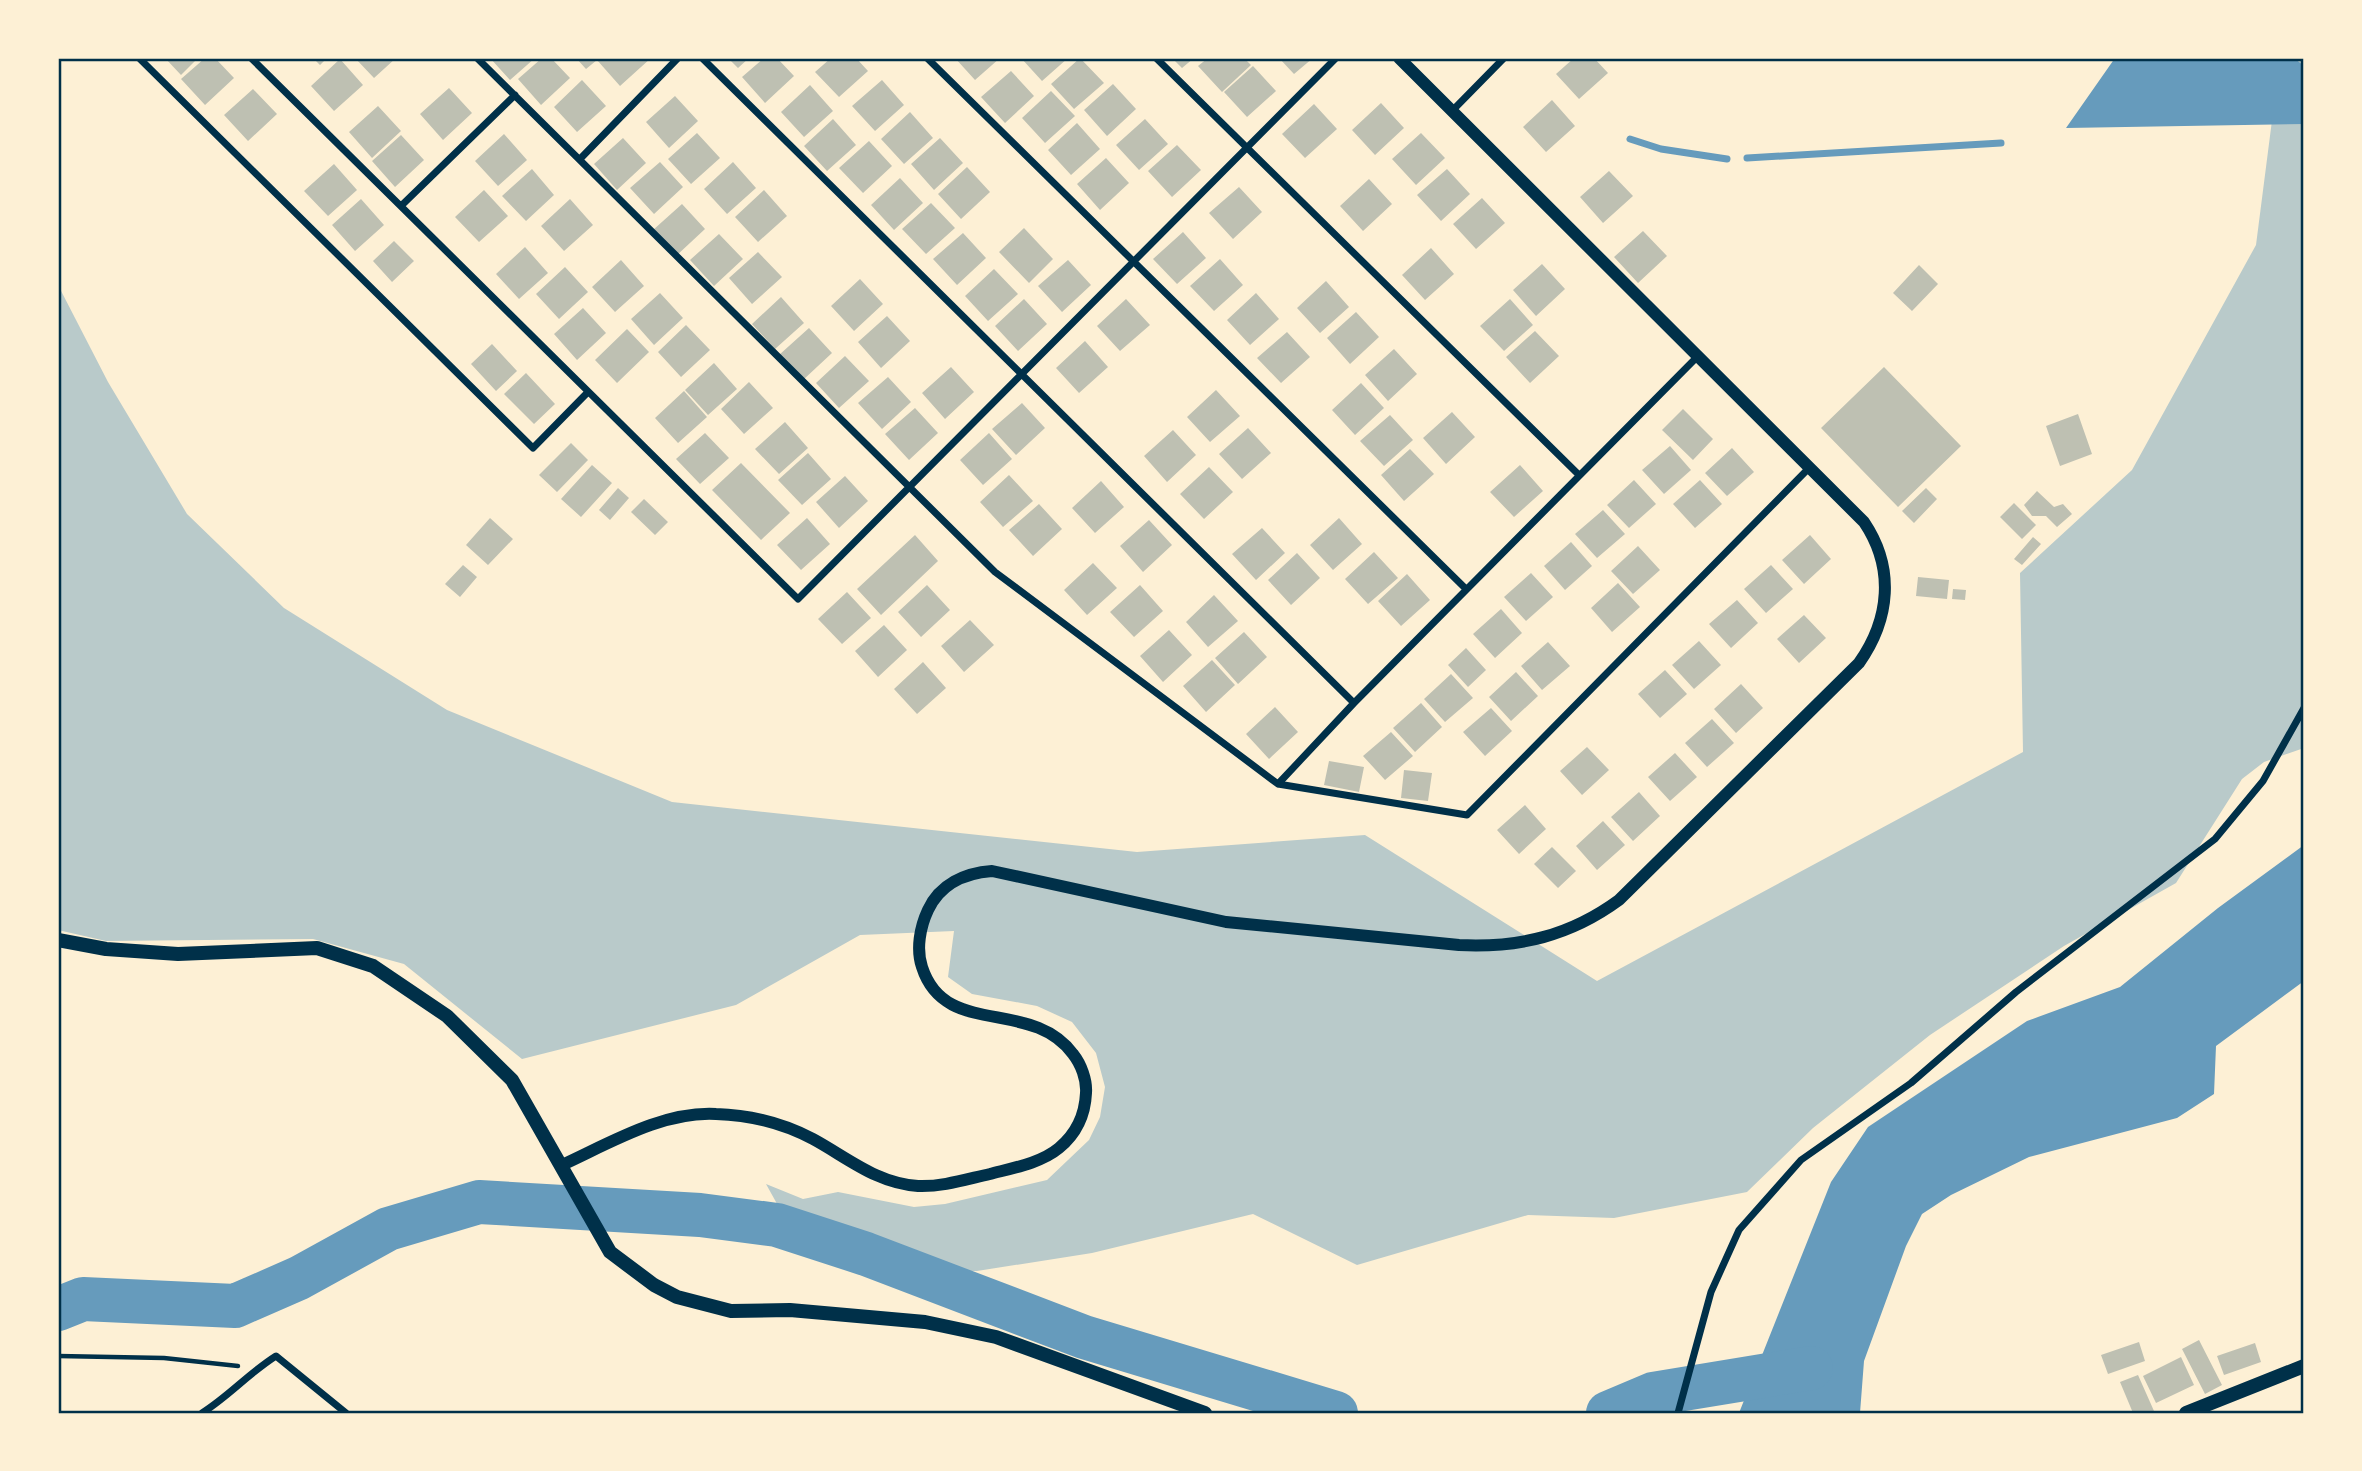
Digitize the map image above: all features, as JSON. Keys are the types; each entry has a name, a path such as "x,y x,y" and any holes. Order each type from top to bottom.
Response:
{"main road":[{"path":"58,940 106,949 178,954 317,948 373,966 447,1016 512,1080 610,1252 654,1285 677,1297 730,1311 790,1310 925,1322 996,1337 1205,1413"},
{"path":"2186,1413 2304,1366"}],"street":[{"path":"138,58 533,448 588,392"},
{"path":"251,58 798,599 1336,58"},
{"path":"477,58 995,572 1278,784 1467,815 1810,467"},
{"path":"580,159 678,58"},
{"path":"702,58 1354,703"},
{"path":"927,58 1466,589"},
{"path":"1156,58 1578,474"},
{"path":"562,1165 652,1125 681,1116 714,1114 779,1124 813,1139 866,1172 889,1181 917,1186 958,1181 1051,1155 1068,1140 1080,1121 1087,1087 1078,1060 1063,1039 1044,1027 961,1010 948,1003 927,982 919,944 923,920 933,900 950,884 970,873 992,871 1226,922 1459,946 1494,947 1527,943 1553,936 1600,914 1619,900 1859,663 1873,642 1885,599 1883,557 1864,522 1699,354 1399,58"},
{"path":"1452,111 1504,58"},
{"path":"402,205 515,95"},
{"path":"1278,784 1578,474 1699,354"},
{"path":"1678,1413 1711,1292 1739,1230 1801,1160 1911,1083 2016,992 2215,839 2263,781 2304,708"},
{"path":"202,1413 228,1396 257,1368 276,1356 346,1413"}],"path":[{"path":"58,1356 164,1358 257,1368"}],"shaded area":[{"path":"2280,58 2304,58 2304,748 2264,762 2242,779 2176,883 2064,946 1930,1035 1813,1128 1747,1192 1614,1218 1528,1215 1357,1265 1253,1214 1092,1253 977,1271 931,1271 891,1261 786,1220 766,1184 803,1199 838,1192 914,1207 945,1204 1047,1180 1089,1140 1100,1117 1105,1087 1096,1053 1072,1022 1037,1006 972,994 948,977 954,931 860,935 736,1005 522,1059 404,964 313,939 106,941 58,930 58,285 108,382 187,514 284,608 447,710 672,802 1137,852 1365,835 1597,981 2023,752 2020,573 2132,470 2256,245"}],"water":[{"path":"2115,58 2294,58 2304,66 2304,124 2066,128"},
{"path":"2304,845 2304,981 2216,1046 2214,1094 2177,1118 2029,1157 1951,1195 1922,1214 1906,1246 1864,1361 1860,1413 1739,1413 1831,1182 1868,1127 2027,1021 2120,987 2218,908"}],"building":[{"path":"165,58 198,58 181,75"},
{"path":"205,58 215,58 234,78 205,105 181,79"},
{"path":"313,58 327,58 320,65"},
{"path":"355,58 396,58 374,78"},
{"path":"490,58 535,58 510,80"},
{"path":"542,58 551,58 570,78 541,105 518,79"},
{"path":"576,58 651,58 620,86 597,60 586,69"},
{"path":"728,58 749,58 738,68"},
{"path":"764,58 777,58 794,76 765,103 742,77"},
{"path":"831,58 856,58 868,71 839,97 815,72"},
{"path":"955,58 1000,58 975,80"},
{"path":"1021,58 1068,58 1042,81"},
{"path":"1080,58 1104,83 1074,109 1051,84"},
{"path":"1172,58 1194,58 1182,68"},
{"path":"1208,58 1244,58 1251,65 1222,92 1198,66"},
{"path":"1279,58 1313,58 1294,74"},
{"path":"1574,58 1594,58 1608,73 1579,99 1556,74"},
{"path":"340,59 363,85 334,111 311,86"},
{"path":"1253,66 1276,91 1247,117 1224,92"},
{"path":"1011,71 1034,96 1005,123 981,97"},
{"path":"582,80 606,106 577,132 554,107"},
{"path":"882,80 904,105 875,131 852,106"},
{"path":"1113,84 1136,109 1107,136 1084,110"},
{"path":"810,85 833,111 804,137 781,112"},
{"path":"449,88 472,113 443,140 420,114"},
{"path":"253,89 277,114 248,141 224,115"},
{"path":"1051,91 1075,116 1045,143 1022,118"},
{"path":"675,96 698,121 669,148 646,122"},
{"path":"1552,100 1575,126 1546,152 1523,127"},
{"path":"1381,103 1404,128 1375,155 1352,130"},
{"path":"1314,104 1337,129 1305,158 1282,134"},
{"path":"378,106 401,131 372,158 349,132"},
{"path":"910,112 933,138 904,164 881,139"},
{"path":"833,119 856,145 827,171 804,146"},
{"path":"1145,119 1168,144 1139,170 1116,145"},
{"path":"1077,123 1100,149 1071,175 1048,150"},
{"path":"697,133 720,158 691,184 668,159"},
{"path":"1421,133 1445,158 1416,185 1392,159"},
{"path":"504,134 527,160 498,186 475,161"},
{"path":"401,135 424,160 395,187 372,161"},
{"path":"623,138 646,163 617,190 594,164"},
{"path":"940,138 963,163 934,190 911,164"},
{"path":"869,141 892,166 863,193 839,168"},
{"path":"1177,145 1201,170 1172,197 1148,171"},
{"path":"1106,158 1129,183 1100,210 1077,184"},
{"path":"660,162 683,187 654,214 630,188"},
{"path":"733,162 756,188 727,214 704,189"},
{"path":"334,164 357,190 328,216 304,191"},
{"path":"967,167 990,192 961,219 938,194"},
{"path":"532,169 554,195 526,221 502,196"},
{"path":"1447,169 1470,194 1441,221 1417,195"},
{"path":"1609,171 1633,196 1603,223 1580,197"},
{"path":"900,178 923,203 894,230 871,205"},
{"path":"1369,179 1392,204 1363,231 1340,206"},
{"path":"1239,187 1262,212 1233,239 1209,213"},
{"path":"484,190 508,216 479,242 455,217"},
{"path":"764,190 787,216 758,242 735,217"},
{"path":"1482,198 1505,223 1476,249 1453,224"},
{"path":"361,199 384,225 355,251 332,225"},
{"path":"570,199 593,225 564,251 541,226"},
{"path":"931,203 955,228 926,254 902,229"},
{"path":"682,204 705,229 676,256 653,230"},
{"path":"1024,228 1053,259 1029,283 999,252"},
{"path":"1643,231 1667,256 1638,283 1614,257"},
{"path":"1183,232 1206,258 1177,284 1153,259"},
{"path":"963,233 986,258 957,285 933,259"},
{"path":"719,234 743,259 714,286 690,260"},
{"path":"394,241 414,261 392,282 373,261"},
{"path":"525,247 548,273 519,299 496,274"},
{"path":"1431,248 1454,274 1425,300 1402,275"},
{"path":"758,252 782,277 752,304 729,278"},
{"path":"1220,259 1243,285 1214,311 1190,286"},
{"path":"621,260 644,286 615,312 592,287"},
{"path":"1068,260 1091,285 1062,312 1038,286"},
{"path":"1542,264 1565,289 1536,316 1513,290"},
{"path":"1919,265 1938,284 1912,311 1893,293"},
{"path":"565,267 588,292 559,319 536,294"},
{"path":"994,269 1018,294 988,321 965,296"},
{"path":"860,279 883,304 854,331 831,306"},
{"path":"1326,281 1349,307 1320,333 1297,308"},
{"path":"660,293 683,318 654,345 631,319"},
{"path":"1256,293 1279,319 1250,345 1227,320"},
{"path":"781,297 804,323 775,349 752,324"},
{"path":"1024,299 1047,324 1018,351 995,326"},
{"path":"1126,299 1150,325 1120,351 1097,326"},
{"path":"1510,299 1533,325 1504,351 1480,326"},
{"path":"583,308 606,333 577,360 554,334"},
{"path":"1356,312 1379,337 1350,364 1327,338"},
{"path":"887,316 910,341 881,368 858,342"},
{"path":"686,325 710,350 681,377 658,352"},
{"path":"809,328 832,353 803,380 779,355"},
{"path":"627,329 649,352 617,383 595,360"},
{"path":"1535,331 1559,356 1530,383 1506,357"},
{"path":"1287,332 1310,357 1281,383 1257,358"},
{"path":"1085,341 1108,367 1079,393 1056,368"},
{"path":"492,344 517,371 496,391 471,364"},
{"path":"1394,349 1417,374 1388,401 1365,375"},
{"path":"845,356 869,381 839,408 816,383"},
{"path":"714,363 737,389 708,415 685,390"},
{"path":"951,367 974,392 945,419 922,393"},
{"path":"1884,367 1961,446 1898,507 1821,428"},
{"path":"526,373 555,404 534,424 504,394"},
{"path":"888,377 911,402 882,429 858,403"},
{"path":"749,382 773,408 744,434 721,409"},
{"path":"1361,383 1384,408 1355,435 1332,410"},
{"path":"1216,390 1240,416 1210,442 1187,417"},
{"path":"684,391 707,417 678,443 655,418"},
{"path":"1022,403 1045,428 1016,455 992,429"},
{"path":"915,408 938,433 909,460 885,434"},
{"path":"1683,409 1713,439 1693,460 1662,430"},
{"path":"1452,412 1475,437 1446,464 1423,438"},
{"path":"2078,414 2092,454 2060,466 2046,426"},
{"path":"1390,415 1413,440 1384,466 1360,441"},
{"path":"785,422 808,448 779,474 755,449"},
{"path":"1248,428 1271,453 1242,479 1219,454"},
{"path":"1173,430 1196,455 1167,482 1144,456"},
{"path":"705,433 729,458 700,484 676,459"},
{"path":"989,433 1012,459 983,485 960,460"},
{"path":"571,443 588,460 557,492 539,475"},
{"path":"1670,446 1691,470 1664,494 1642,470"},
{"path":"1732,448 1754,472 1727,496 1705,473"},
{"path":"1410,449 1434,474 1404,501 1381,475"},
{"path":"808,453 831,479 802,505 778,480"},
{"path":"741,463 790,513 761,540 712,490"},
{"path":"592,465 612,483 581,517 561,499"},
{"path":"1520,465 1543,491 1514,517 1490,492"},
{"path":"1209,467 1233,492 1204,519 1180,494"},
{"path":"1009,475 1033,501 1003,527 980,502"},
{"path":"845,476 868,501 839,528 816,502"},
{"path":"1634,480 1656,504 1629,528 1607,505"},
{"path":"1700,480 1722,504 1695,528 1673,504"},
{"path":"1101,481 1124,507 1095,533 1072,508"},
{"path":"618,488 629,498 610,520 599,510"},
{"path":"1926,488 1937,499 1914,523 1902,511"},
{"path":"2037,491 2054,507 2063,504 2072,514 2057,527 2046,516 2032,516 2024,505"},
{"path":"644,499 668,522 655,535 631,512"},
{"path":"2014,503 2036,525 2022,539 2000,517"},
{"path":"1039,504 1062,529 1033,556 1009,530"},
{"path":"1603,510 1625,534 1597,558 1575,534"},
{"path":"490,518 513,539 488,565 466,545"},
{"path":"807,518 830,544 801,570 777,545"},
{"path":"1339,518 1362,544 1333,570 1310,545"},
{"path":"1149,520 1172,545 1143,572 1120,546"},
{"path":"1262,528 1285,553 1256,580 1232,554"},
{"path":"915,535 938,561 881,615 857,589"},
{"path":"1810,535 1831,559 1804,584 1782,560"},
{"path":"2033,537 2041,544 2022,565 2014,559"},
{"path":"1571,542 1592,566 1565,590 1544,566"},
{"path":"1638,546 1660,570 1633,594 1611,571"},
{"path":"1374,552 1398,578 1368,604 1345,579"},
{"path":"1297,553 1320,578 1291,605 1268,580"},
{"path":"1093,563 1117,588 1087,615 1064,590"},
{"path":"463,565 477,577 460,597 445,584"},
{"path":"1771,565 1793,589 1766,613 1744,589"},
{"path":"1531,573 1553,597 1526,621 1504,597"},
{"path":"1407,574 1430,600 1401,626 1378,601"},
{"path":"1918,577 1949,580 1947,599 1916,596"},
{"path":"1618,583 1640,607 1612,632 1591,608"},
{"path":"927,585 950,610 921,637 898,612"},
{"path":"1140,585 1163,611 1134,637 1110,612"},
{"path":"1953,589 1966,590 1965,600 1952,599"},
{"path":"847,592 871,618 842,644 818,619"},
{"path":"1214,595 1238,621 1208,647 1186,622"},
{"path":"1737,600 1758,623 1731,648 1709,624"},
{"path":"1501,609 1522,633 1495,658 1473,634"},
{"path":"1804,615 1826,638 1799,663 1777,639"},
{"path":"970,620 994,645 964,672 941,646"},
{"path":"884,625 907,650 878,677 855,651"},
{"path":"1169,630 1192,655 1163,682 1140,656"},
{"path":"1244,632 1267,657 1238,684 1215,658"},
{"path":"1699,641 1721,665 1694,689 1672,665"},
{"path":"1548,642 1570,666 1542,690 1521,666"},
{"path":"1466,648 1486,670 1468,687 1448,665"},
{"path":"1212,660 1235,685 1206,712 1183,686"},
{"path":"923,662 946,688 917,714 894,689"},
{"path":"1665,670 1687,694 1660,718 1638,694"},
{"path":"1516,672 1538,696 1511,721 1489,697"},
{"path":"1451,674 1473,698 1445,722 1424,699"},
{"path":"1741,684 1763,708 1736,733 1714,709"},
{"path":"1421,703 1442,727 1415,752 1393,728"},
{"path":"1275,707 1298,732 1269,759 1246,734"},
{"path":"1491,708 1512,731 1485,756 1463,732"},
{"path":"1712,719 1734,743 1707,767 1685,743"},
{"path":"1391,732 1413,756 1385,780 1363,756"},
{"path":"1587,747 1609,770 1582,795 1560,771"},
{"path":"1675,753 1697,777 1670,801 1648,777"},
{"path":"1329,761 1364,767 1359,792 1324,785"},
{"path":"1404,770 1432,773 1428,801 1401,798"},
{"path":"1639,792 1660,816 1633,841 1611,817"},
{"path":"1525,805 1546,829 1519,854 1497,830"},
{"path":"1603,821 1625,845 1597,870 1576,846"},
{"path":"1552,847 1576,871 1558,888 1534,864"},
{"path":"2199,1340 2222,1385 2205,1394 2182,1349"},
{"path":"2139,1342 2145,1361 2108,1374 2101,1355"},
{"path":"2255,1343 2261,1362 2224,1375 2217,1356"},
{"path":"2181,1357 2194,1385 2156,1403 2143,1376"},
{"path":"2138,1375 2154,1411 2150,1413 2133,1413 2120,1382"}],"waterway":[{"path":"1630,139 1661,149 1727,159"},
{"path":"1747,158 2001,143"},
{"path":"58,1309 83,1299 235,1306 299,1278 388,1229 479,1202 700,1215 777,1225 866,1254 1084,1337 1336,1413"},
{"path":"1608,1413 1653,1394 1811,1368"}]}
